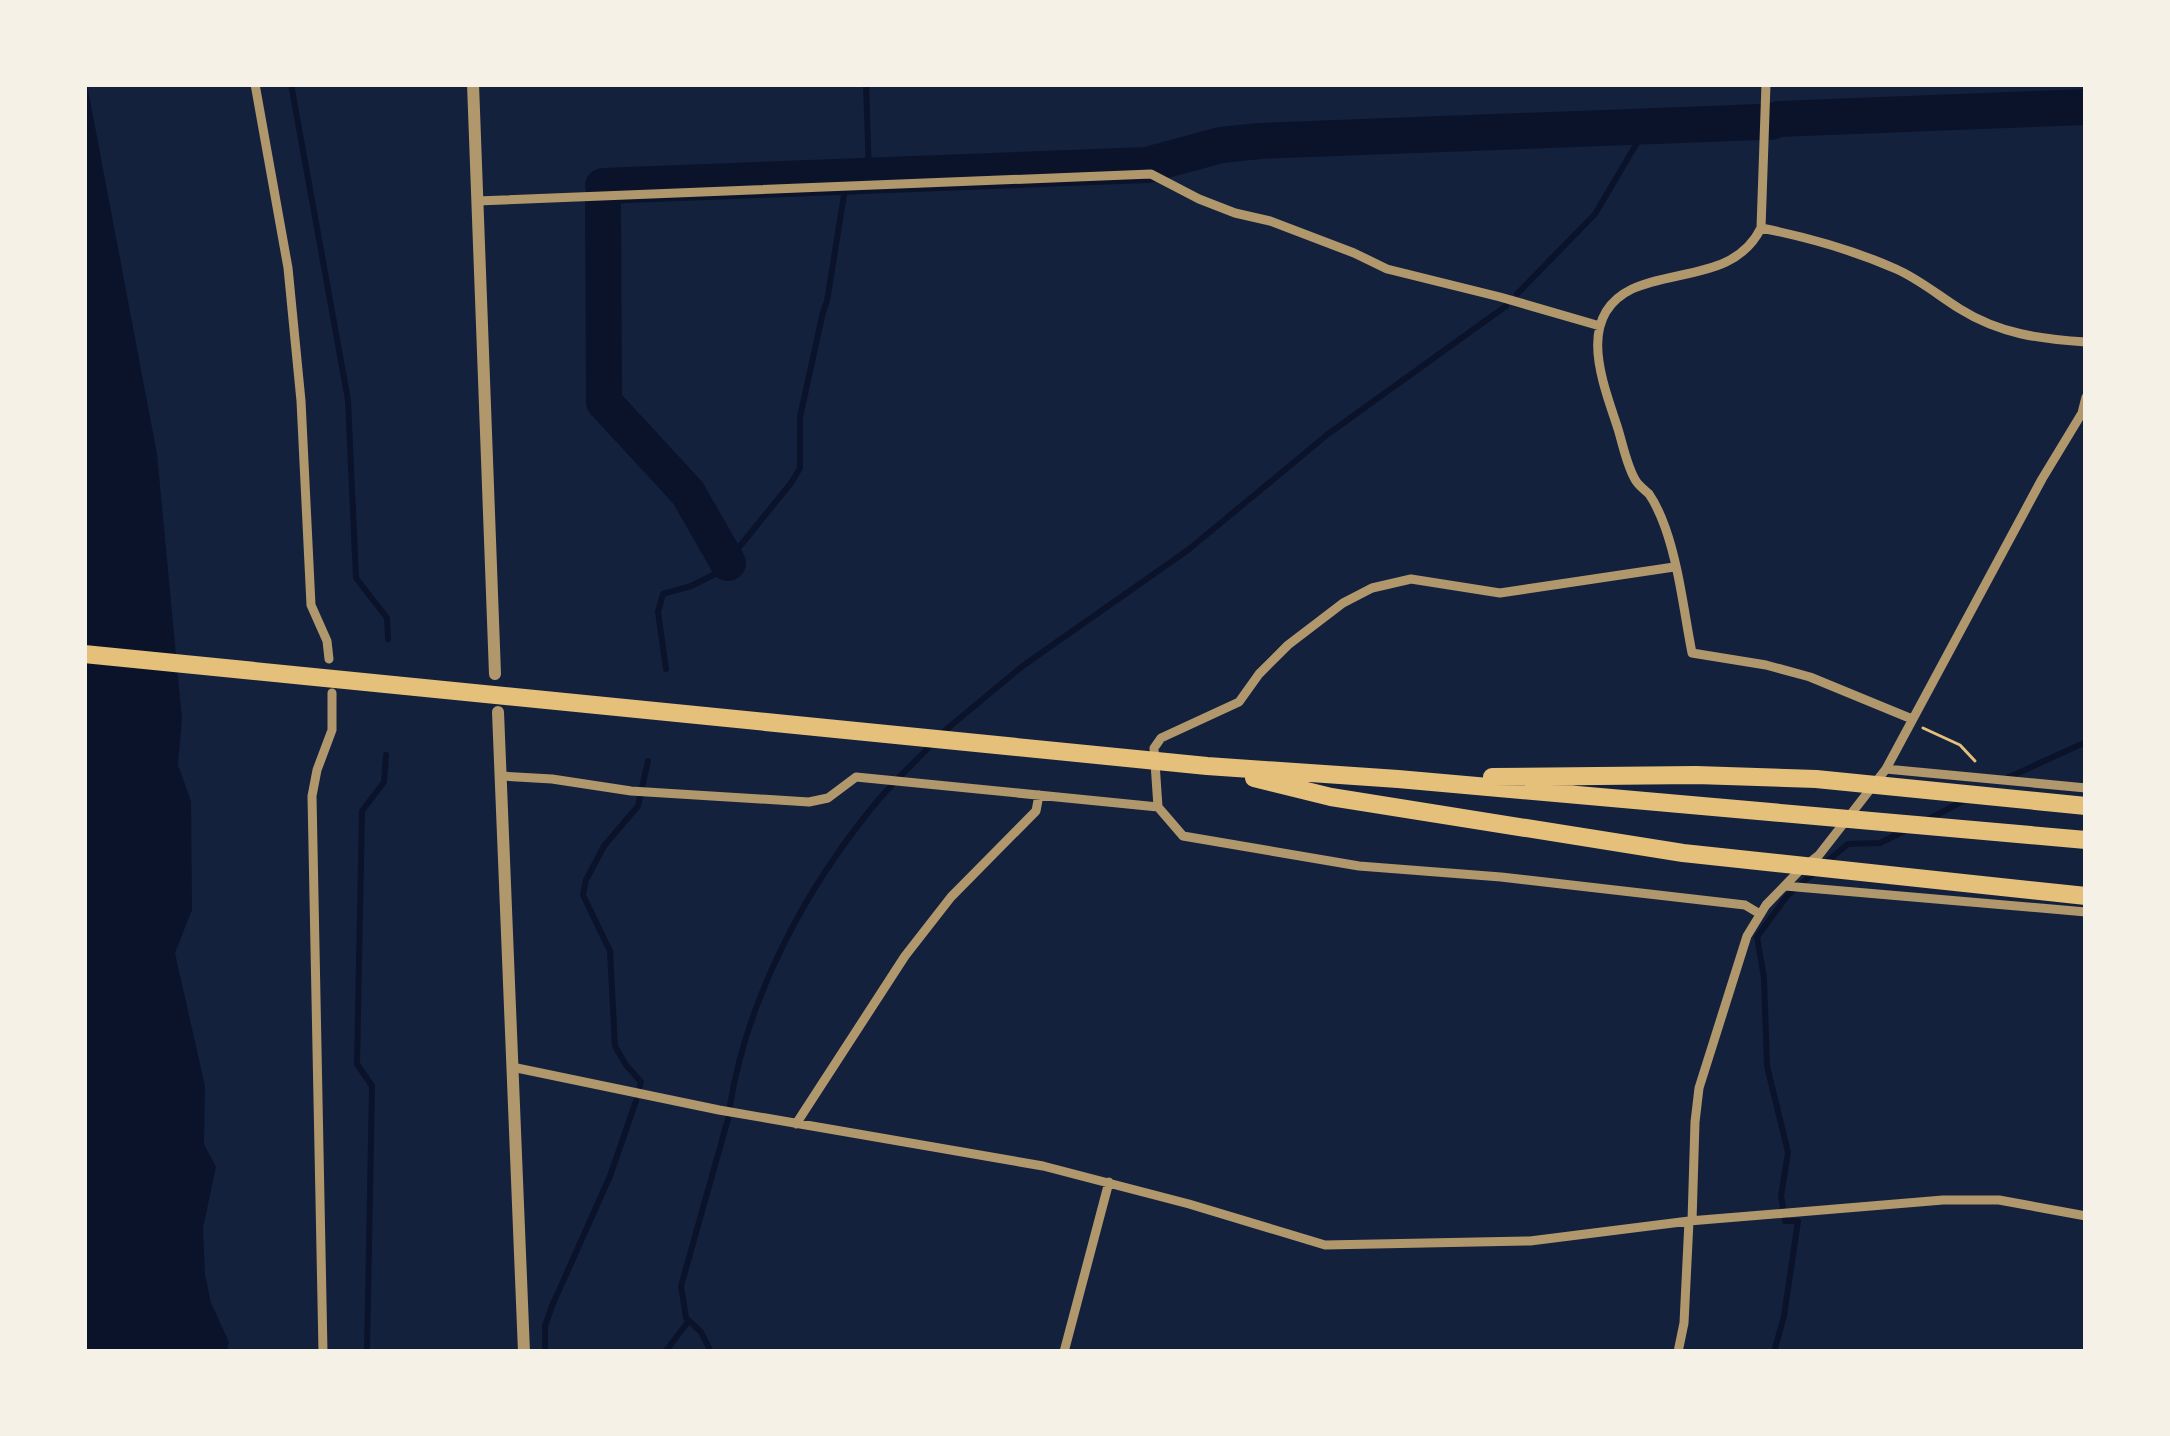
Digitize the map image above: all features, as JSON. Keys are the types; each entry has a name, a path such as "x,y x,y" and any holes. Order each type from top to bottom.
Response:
{"highway":[{"path":"84,654 1207,766 2086,840"},
{"path":"1207,766 1330,797 1581,838 1766,863 2086,896"},
{"path":"1398,779 1624,775 1816,779 2086,806"}],"street":[{"path":"255,84 290,290 302,400 311,605 327,641 329,659"},
{"path":"473,84 495,674"},
{"path":"1766,84 1756,237 1715,268 1631,290 1610,308 1600,326 1599,368 1634,480 1650,496 1670,538 1692,653 1810,677 1912,721"},
{"path":"477,201 1151,174 1198,200 1270,221 1387,269 1600,326"},
{"path":"1760,228 1826,243 1898,269 2004,331 2086,342"},
{"path":"1678,1352 1684,1323 1699,1088 1747,936 1760,914 1831,841 1886,769 2031,498 2082,413 2086,397"},
{"path":"1674,567 1500,593 1411,579 1372,588 1288,645 1239,701 1161,738 1154,748 1158,807 1183,836 1359,866 1745,905 1760,914"},
{"path":"323,1352 312,796 332,730 332,693"},
{"path":"498,712 524,1352"},
{"path":"1886,769 2086,788"},
{"path":"501,776 809,802 828,798 856,777 1158,807"},
{"path":"796,1124 905,956 952,897 1036,811 1039,795"},
{"path":"1785,886 2086,912"},
{"path":"512,1067 796,1124 1043,1166 1325,1245 1530,1241 1691,1221 1976,1199 2086,1216"},
{"path":"1064,1352 1109,1182"}],"path":[{"path":"1912,721 1960,746 1985,778"}],"water":[{"path":"84,84 157,454 182,718 178,765 191,801 192,910 175,953 205,1086 204,1144 216,1167 203,1228 205,1274 211,1303 229,1342 227,1352 84,1352"}],"waterway":[{"path":"291,84 348,400 356,578 387,618 388,639"},
{"path":"866,84 869,174"},
{"path":"1771,122 2086,107"},
{"path":"603,186 1147,165 1221,145 1259,141 1760,122"},
{"path":"1517,294 1595,214 1647,126"},
{"path":"666,669 658,612 663,594 719,572 800,468 800,417 827,301 844,195"},
{"path":"603,205 604,402 688,493 728,563"},
{"path":"942,733 1024,665 1188,550 1328,434 1506,306"},
{"path":"2005,779 2086,742"},
{"path":"730,1105 750,1024 803,908 849,837 933,743"},
{"path":"367,1352 372,1086 357,1064 362,811 384,782 386,755"},
{"path":"640,1086 615,1046 610,951 583,895 604,846 638,806 648,761"},
{"path":"1927,820 1963,801"},
{"path":"1825,863 1848,844 1880,843 1904,831"},
{"path":"1783,1207 1788,1152 1767,1066 1764,978 1757,937 1787,896 1815,872"},
{"path":"545,1352 545,1326 552,1306 610,1176 636,1101"},
{"path":"711,1352 701,1332 686,1318 681,1286 728,1119"},
{"path":"1774,1352 1798,1221 1785,1218"},
{"path":"665,1352 688,1322"}]}
